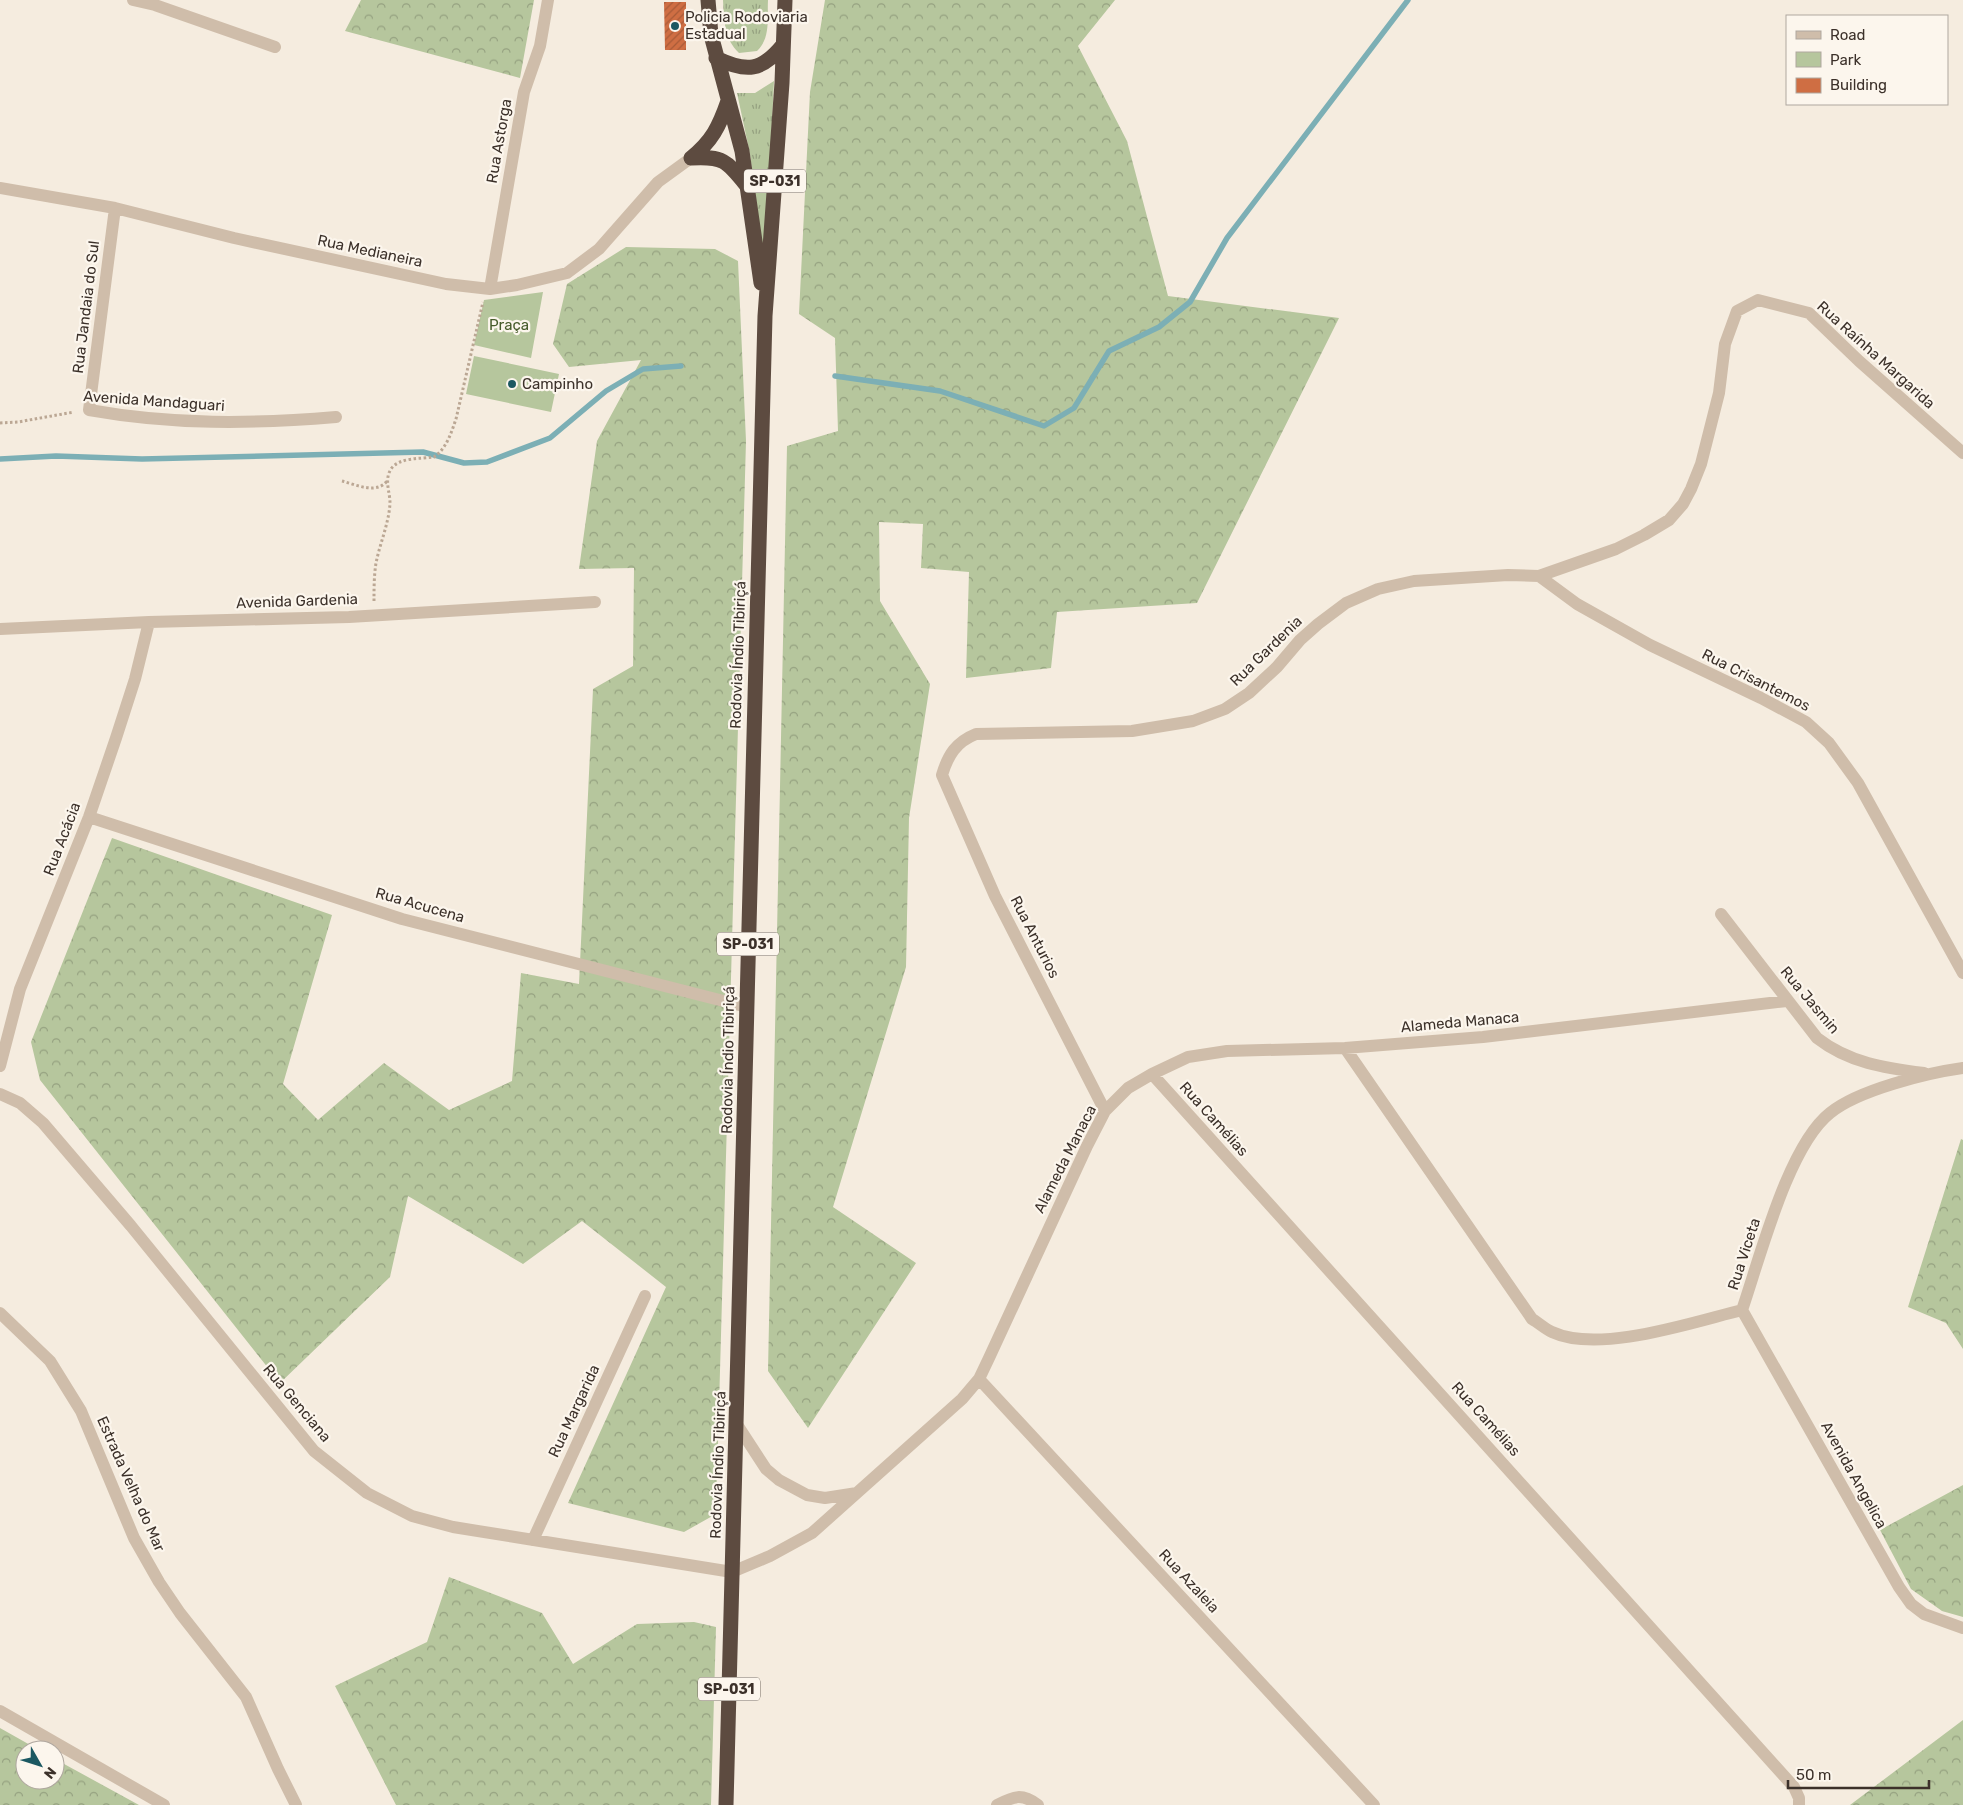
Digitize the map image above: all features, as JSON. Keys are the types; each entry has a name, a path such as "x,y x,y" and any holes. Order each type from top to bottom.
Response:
{"highway":[{"name":"Rodovia Índio Tibiriçá","path":"708,0 711,35 716,58 742,151 765,316"},
{"name":"Rodovia Índio Tibiriçá","path":"726,1805 765,316 785,0"},
{"path":"716,58 740,67 758,67 767,62 783,45"},
{"path":"691,158 713,137 728,102"},
{"path":"691,158 718,158 734,170 747,186"}],"street":[{"path":"133,0 155,2 275,47"},
{"name":"Rua Astorga","path":"488,289 524,92 540,46 548,0"},
{"name":"Rua Medianeira","path":"0,188 115,208 253,242 446,284 488,289 518,285 567,273 599,249 658,182 691,158"},
{"name":"Rua Jandaia do Sul","path":"89,410 115,208"},
{"name":"Rua Raínha Margarida","path":"1539,576 1616,549 1669,520 1683,504 1702,464 1720,393 1725,344 1737,312 1758,300 1809,313 1859,361 1963,453"},
{"name":"Avenida Mandaguari","path":"89,410 116,415 182,422 265,423 336,417"},
{"name":"Rua Gardenia","path":"942,775 947,759 953,749 963,739 976,734 1132,731 1193,721 1225,709 1249,693 1318,624 1346,603 1378,589 1414,581 1508,575 1539,576"},
{"name":"Rua Crisantemos","path":"1539,576 1577,604 1650,645 1761,698 1806,722 1829,743 1858,783 1963,973"},
{"name":"Avenida Gardenia","path":"0,629 374,615 595,602"},
{"name":"Rua Acácia","path":"0,1066 20,989 88,818 135,679 149,622"},
{"name":"Rua Anturios","path":"942,775 995,896 1105,1111"},
{"name":"Rua Acucena","path":"88,818 402,919 747,1007"},
{"name":"Rua Jasmin","path":"1721,914 1817,1038 1841,1054 1863,1063 1929,1073"},
{"name":"Alameda Manaca","path":"732,1572 770,1556 812,1533 962,1400 978,1379 1105,1111 1128,1088 1152,1074 1188,1057 1227,1051 1345,1048 1483,1037 1787,1001"},
{"name":"Rua Viceta","path":"1345,1048 1532,1319 1552,1332 1566,1336 1604,1339 1623,1338 1742,1310 1776,1208 1807,1139 1818,1125 1830,1112 1848,1102 1929,1073"},
{"path":"1929,1073 1963,1068"},
{"name":"Rua Camélias","path":"1152,1074 1794,1787 1799,1798 1799,1805"},
{"name":"Rua Genciana","path":"0,1094 20,1103 43,1123 131,1226 314,1451 367,1493 412,1516 453,1527 732,1572"},
{"name":"Rua Margarida","path":"533,1540 645,1296"},
{"name":"Avenida Angelica","path":"1742,1310 1899,1588 1910,1604 1924,1614 1963,1628"},
{"name":"Estrada Velha do Mar","path":"0,1313 50,1361 81,1411 134,1538 159,1582 180,1613 246,1697 296,1805"},
{"name":"Rua Azaleia","path":"978,1379 1374,1805"},
{"path":"736,1423 766,1469 778,1480 807,1495 825,1498 859,1492"},
{"path":"0,1711 164,1805"},
{"path":"997,1805 1014,1796 1032,1800 1038,1805"}],"path":[{"path":"374,615 376,565 389,513 388,480 391,469 398,462 418,458 434,458 444,448 456,419 488,289"},
{"name":"Avenida Mandaguari","path":"0,423 18,422 60,413 89,410"},
{"path":"342,481 375,488 388,480"}],"green space":[{"path":"361,0 534,0 520,78 345,31"},
{"path":"723,0 768,0 766,34 757,51 739,53 730,42 726,29"},
{"path":"825,0 1115,0 1078,46 1127,141 1168,296 1339,318 1197,603 1057,612 1051,668 966,678 969,572 921,568 923,524 879,522 880,601 930,684 909,818 906,967 833,1207 916,1263 808,1428 768,1371 787,446 838,431 835,338 799,314 810,92"},
{"path":"774,81 766,248 762,248 750,154 737,93 755,93"},
{"path":"626,247 715,249 738,261 746,441 716,1514 684,1532 568,1503 666,1287 582,1221 523,1264 408,1196 390,1277 280,1383 40,1080 31,1042 112,838 332,915 283,1084 318,1120 384,1063 449,1110 512,1081 521,973 579,984 593,689 633,666 634,568 579,569 597,441 641,360 569,367 553,344 567,284"},
{"name":"Praça","path":"543,292 531,358 474,345 484,300"},
{"name":"Campinho","path":"474,356 559,374 551,412 466,394"},
{"path":"1961,1139 1963,1140 1963,1349 1946,1323 1908,1307"},
{"path":"1963,1485 1963,1617 1942,1611 1911,1589 1880,1530"},
{"path":"449,1577 542,1613 573,1664 637,1624 694,1622 716,1627 711,1805 396,1805 335,1686 427,1642"},
{"path":"1963,1720 1963,1805 1850,1805"},
{"path":"0,1728 21,1740 15,1740 15,1790 65,1790 65,1764 139,1805 0,1805"}],"building":[{"name":"Policia Rodoviaria Estadual","path":"664,2 686,2 686,50 665,50"}],"waterway":[{"path":"835,376 940,391 1044,426 1074,408 1109,351 1159,327 1190,302 1227,238 1408,0"},
{"path":"0,459 56,456 142,459 423,452 464,463 487,462 550,438 606,391 643,369 681,366"}],"place":[{"name":"Policia Rodoviaria Estadual","path":"675,26"},
{"name":"Campinho","path":"512,384"}]}
